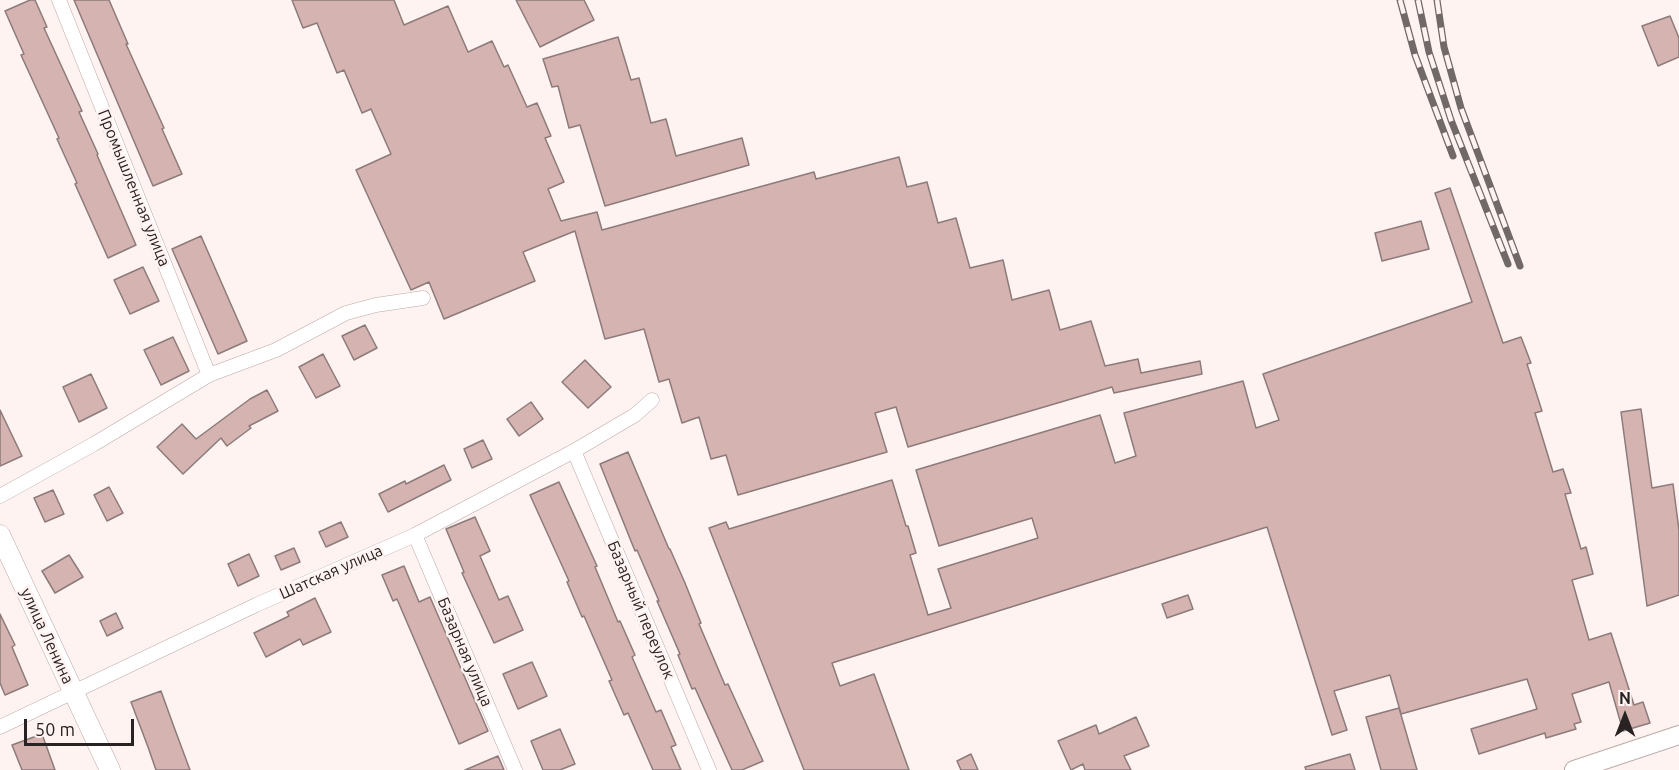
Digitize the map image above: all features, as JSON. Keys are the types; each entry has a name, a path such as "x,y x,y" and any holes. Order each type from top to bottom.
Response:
{"main road":[{"name":"улица Ленина","path":"0,535 110,770"}],"street":[{"name":"Промышленная улица","path":"59,0 209,375"},
{"path":"0,496 94,444 209,375 276,350 346,313 376,305 423,298"},
{"name":"Шатская улица","path":"0,728 256,605 415,535 574,451 635,415 652,400"},
{"name":"Базарный переулок","path":"574,451 709,770"},
{"name":"Базарная улица","path":"415,535 515,770"},
{"path":"1574,770 1679,735"}],"building":[{"path":"35,0 47,27 44,28 82,111 79,112 136,245 108,258 75,184 77,183 57,139 59,138 21,55 24,54 5,11"},
{"path":"74,0 109,0 182,174 153,186"},
{"path":"292,0 394,0 404,25 448,6 468,52 492,41 504,67 508,65 527,107 537,103 551,136 545,138 564,182 548,189 561,221 597,212 602,230 814,172 816,179 899,157 907,187 927,182 938,223 956,218 970,268 1003,260 1012,300 1049,290 1060,330 1091,321 1105,366 1138,359 1141,373 1200,361 1202,374 1114,393 1112,387 908,447 896,407 875,413 887,452 738,495 726,455 711,459 699,417 682,423 669,379 659,382 644,329 605,339 575,231 523,252 535,281 444,319 429,282 411,290 356,170 391,154 371,109 362,113 344,70 337,73 317,23 303,28"},
{"path":"516,0 584,0 594,20 540,47"},
{"path":"1670,16 1679,38 1679,57 1658,66 1642,26"},
{"path":"618,37 631,80 639,78 651,123 666,119 676,156 742,138 749,165 605,206 580,125 569,128 558,86 552,87 543,59"},
{"path":"1450,188 1503,343 1521,337 1531,363 1527,364 1542,411 1535,413 1553,472 1563,469 1571,493 1565,494 1581,549 1586,547 1593,574 1572,580 1589,640 1611,633 1634,705 1643,702 1650,723 1623,731 1609,682 1572,694 1581,722 1574,724 1576,729 1546,738 1545,733 1479,754 1471,729 1537,709 1527,679 1401,714 1390,675 1334,691 1347,730 1332,735 1267,527 832,663 840,686 874,674 909,770 804,770 709,528 726,522 729,529 892,480 916,553 910,555 928,615 951,608 938,569 1038,538 1032,518 939,546 916,470 1100,415 1115,463 1136,456 1124,413 1243,381 1256,428 1279,420 1263,374 1472,302 1435,193"},
{"path":"1421,221 1429,249 1382,261 1375,233"},
{"path":"201,236 247,341 218,354 172,249"},
{"path":"143,267 159,301 130,314 114,280"},
{"path":"365,325 377,348 354,360 342,336"},
{"path":"173,337 189,371 161,385 144,350"},
{"path":"323,354 340,386 316,398 299,367"},
{"path":"585,360 611,387 588,408 562,382"},
{"path":"91,374 107,408 79,422 63,387"},
{"path":"267,390 278,411 249,426 251,428 227,446 221,438 183,474 157,447 182,424 196,439 250,399"},
{"path":"531,402 543,419 519,436 507,419"},
{"path":"1641,409 1652,488 1673,484 1679,530 1679,595 1647,606 1621,412"},
{"path":"0,410 22,456 0,466"},
{"path":"483,440 492,459 472,468 464,449"},
{"path":"628,452 685,583 701,623 699,624 725,685 728,684 763,761 742,770 732,770 695,688 692,689 657,601 659,601 637,550 635,551 600,464"},
{"path":"444,465 451,480 388,512 379,494 405,481 406,484"},
{"path":"559,482 597,566 595,567 618,622 620,621 635,655 632,657 656,712 661,710 676,745 671,747 681,770 653,770 628,713 624,715 609,681 612,680 584,616 582,617 567,582 569,581 530,495"},
{"path":"109,487 123,513 107,521 94,495"},
{"path":"53,490 64,514 45,522 34,498"},
{"path":"475,517 490,551 480,556 499,600 508,596 523,630 494,643 462,573 464,572 446,529"},
{"path":"341,522 348,537 326,547 319,532"},
{"path":"294,548 300,562 281,570 275,556"},
{"path":"249,554 259,576 238,586 228,564"},
{"path":"69,555 83,577 55,593 42,571"},
{"path":"404,566 419,602 430,597 488,731 459,744 397,599 393,601 382,575"},
{"path":"1188,595 1193,609 1167,618 1162,604"},
{"path":"315,598 331,632 303,645 300,639 266,657 254,633 289,616 287,612"},
{"path":"116,613 123,628 107,636 100,621"},
{"path":"0,614 15,645 12,647 28,685 5,695 0,683"},
{"path":"532,662 547,696 518,709 503,674"},
{"path":"161,691 190,770 156,770 131,702"},
{"path":"1399,708 1417,770 1381,770 1366,717"},
{"path":"1136,717 1149,746 1124,756 1131,770 1085,770 1083,764 1071,770 1058,741 1096,725 1099,734"},
{"path":"560,729 575,764 560,770 543,770 531,741"},
{"path":"42,734 55,770 22,770 12,745"},
{"path":"971,754 978,770 961,770 957,761"},
{"path":"1350,754 1355,770 1306,770 1305,767"},
{"path":"498,756 504,770 465,770"}],"railway":[{"path":"1400,0 1415,55 1453,156"},
{"path":"1418,0 1429,52 1451,120 1508,264"},
{"path":"1437,0 1444,47 1461,108 1520,266"}]}
